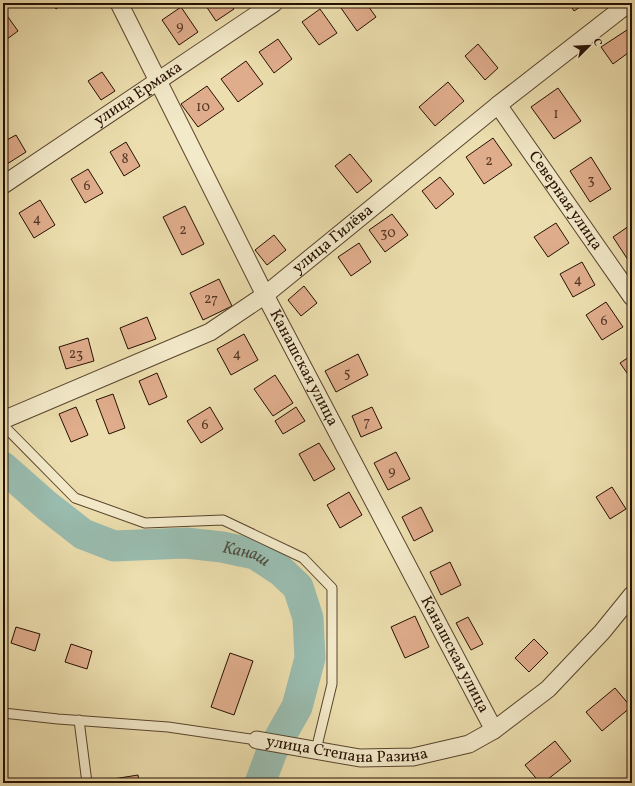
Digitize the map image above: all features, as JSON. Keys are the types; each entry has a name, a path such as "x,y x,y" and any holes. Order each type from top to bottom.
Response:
{"street":[{"name":"Канашская улица","path":"118,3 265,295 494,730"},
{"name":"улица Ермака","path":"3,186 274,3"},
{"path":"629,3 632,9"},
{"name":"улица Гилёва","path":"3,420 210,332 265,295 498,105 629,3"},
{"name":"Северная улица","path":"498,105 632,296"},
{"name":"улица Степана Разина","path":"257,740 360,758 413,757 469,744 494,730 548,689 602,632 632,595"}],"lane":[{"path":"3,424 75,498 145,523 223,520 303,558 332,588 332,684 312,749"},
{"name":"улица Степана Разина","path":"3,713 168,727 257,740"},
{"path":"79,720 87,783"}],"building":[{"path":"51,3 64,3 56,9"},
{"path":"204,3 230,3 234,9 216,21"},
{"path":"348,3 366,3 376,17 357,31 341,8"},
{"path":"569,3 586,3 574,11"},
{"path":"181,7 198,32 179,45 162,20"},
{"path":"320,9 337,33 319,45 302,22"},
{"path":"8,17 18,31 3,42 3,21"},
{"path":"630,28 632,30 632,50 613,64 601,47"},
{"path":"278,39 292,59 274,73 259,52"},
{"path":"478,44 498,68 485,80 465,56"},
{"path":"246,61 263,84 238,102 221,79"},
{"path":"102,72 115,91 101,100 88,81"},
{"path":"448,82 464,101 435,126 419,107"},
{"path":"207,86 224,109 198,127 181,104"},
{"path":"558,88 581,121 554,139 531,107"},
{"path":"16,135 26,152 7,164 3,158 3,142"},
{"path":"493,138 512,165 484,184 466,157"},
{"path":"126,142 140,166 124,176 110,152"},
{"path":"350,154 372,181 357,193 335,166"},
{"path":"591,157 611,189 590,202 570,171"},
{"path":"88,169 103,193 85,203 71,179"},
{"path":"440,177 454,194 436,209 422,191"},
{"path":"40,200 55,225 34,238 19,213"},
{"path":"185,206 204,244 182,255 163,217"},
{"path":"392,214 408,235 385,252 369,230"},
{"path":"556,223 569,243 548,257 534,237"},
{"path":"629,226 632,230 632,262 630,263 613,237"},
{"path":"274,235 286,250 267,265 255,250"},
{"path":"359,243 371,262 351,276 338,257"},
{"path":"582,262 595,285 573,297 560,274"},
{"path":"219,279 232,306 203,320 190,293"},
{"path":"304,286 317,303 301,316 288,300"},
{"path":"606,302 623,327 602,340 586,315"},
{"path":"147,317 156,339 128,349 120,328"},
{"path":"244,334 258,360 231,375 217,349"},
{"path":"88,338 94,361 66,369 59,347"},
{"path":"358,354 368,375 336,392 325,371"},
{"path":"632,355 632,380 620,363"},
{"path":"157,373 167,397 149,405 139,381"},
{"path":"275,375 293,403 273,416 254,389"},
{"path":"113,394 125,428 109,434 96,400"},
{"path":"76,407 88,435 71,442 59,414"},
{"path":"210,407 223,429 201,443 187,421"},
{"path":"296,407 305,421 283,434 275,421"},
{"path":"372,407 382,428 361,437 352,416"},
{"path":"319,443 335,469 314,481 299,454"},
{"path":"396,452 410,479 388,490 374,463"},
{"path":"612,487 626,509 610,519 596,497"},
{"path":"349,492 362,515 340,528 327,505"},
{"path":"421,507 433,531 414,541 402,517"},
{"path":"450,562 461,585 441,595 430,572"},
{"path":"415,616 429,647 405,658 391,627"},
{"path":"468,617 483,644 471,650 456,623"},
{"path":"16,627 40,634 35,651 11,643"},
{"path":"534,639 548,653 529,672 515,658"},
{"path":"71,644 92,651 87,669 65,662"},
{"path":"230,653 253,661 234,715 211,707"},
{"path":"615,688 631,707 602,731 586,712"},
{"path":"555,741 571,761 543,783 540,783 525,765"},
{"path":"138,775 139,783 107,783 107,780"}],"waterway":[{"name":"Канаш","path":"3,467 46,505 83,534 114,546 186,543 222,547 255,554 281,571 298,587 308,618 310,658 297,707 272,751 260,783"}]}
